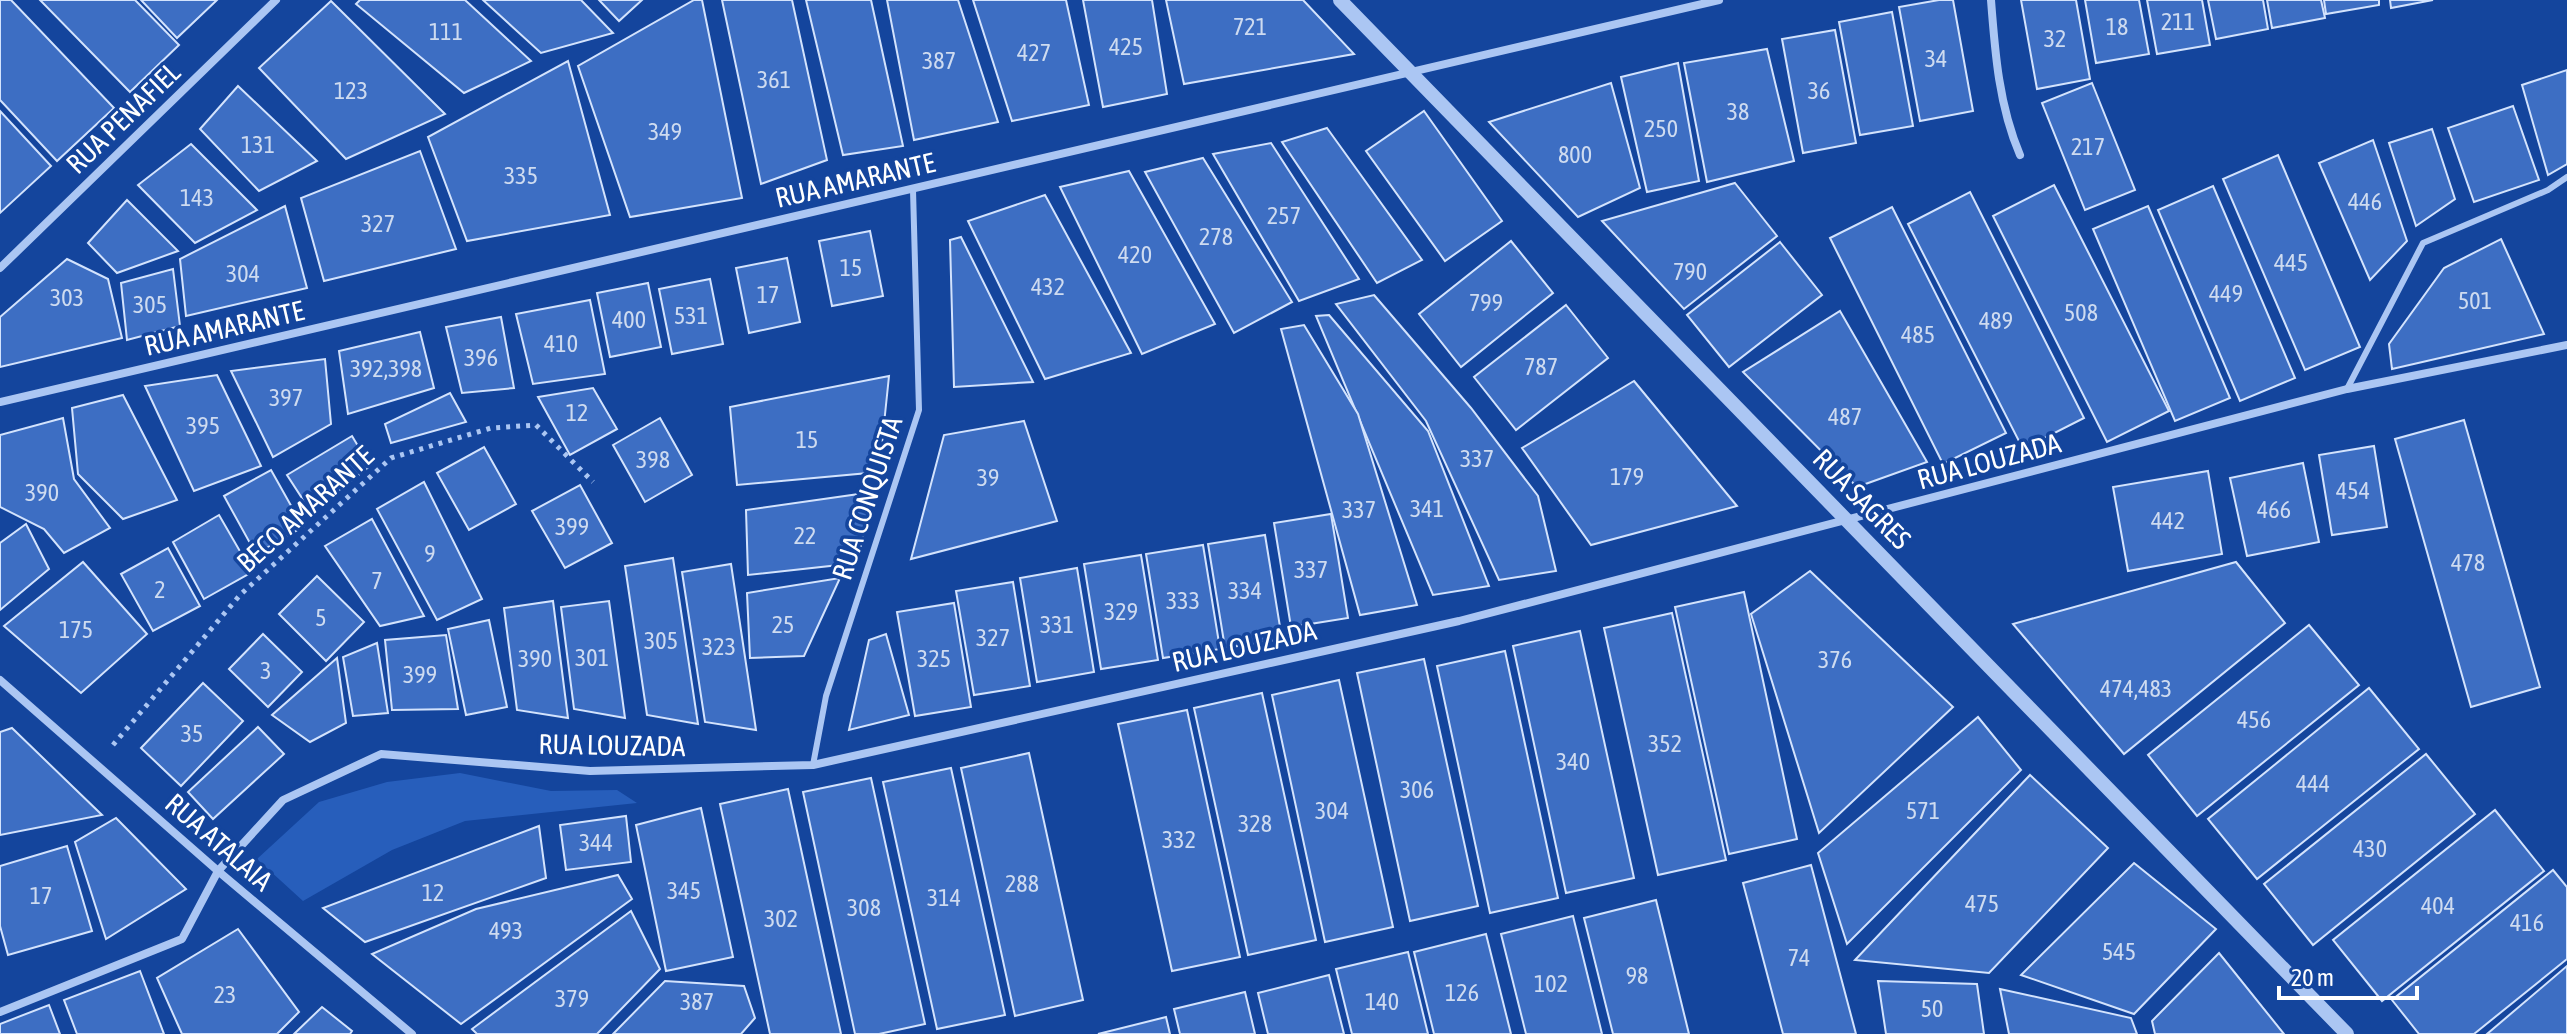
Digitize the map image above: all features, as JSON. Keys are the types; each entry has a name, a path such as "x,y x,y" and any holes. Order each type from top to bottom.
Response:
{"street":[{"name":"RUA PENAFIEL","path":"0,268 276,0"},
{"name":"RUA SAGRES","path":"1340,0 2347,1034"},
{"name":"RUA AMARANTE","path":"0,402 1719,0"},
{"path":"1991,0 1996,65 2008,127 2020,155"},
{"name":"RUA LOUZADA","path":"0,1012 182,939 218,871 283,800 381,754 590,771 813,765 1459,621 2347,389 2567,345"},
{"name":"RUA ATALAIA","path":"0,680 218,871 412,1034"}],"lane":[{"path":"2347,389 2423,243 2548,190 2567,177"},
{"name":"RUA CONQUISTA","path":"813,765 826,696 919,410 913,190"}],"path":[{"name":"BECO AMARANTE","path":"97,765 240,595 391,458 491,428 536,425 593,482"}],"shaded area":[{"path":"460,773 551,791 617,790 637,803 465,821 392,850 303,901 257,859 319,802 387,782"}],"building":[{"path":"0,0 11,0 114,108 57,161 0,100"},
{"path":"40,0 135,0 179,45 130,92"},
{"path":"141,0 217,0 177,38"},
{"path":"360,0 465,0 531,61 464,93 356,4"},
{"path":"483,0 581,0 613,33 541,53"},
{"path":"599,0 642,0 619,21"},
{"path":"694,0 702,0 742,198 630,217 578,66"},
{"path":"722,0 792,0 827,160 761,184"},
{"path":"806,0 871,0 903,146 843,155"},
{"path":"887,0 958,0 998,122 914,140"},
{"path":"973,0 1066,0 1089,105 1012,121"},
{"path":"1083,0 1152,0 1167,94 1103,107"},
{"path":"1166,0 1303,0 1354,54 1184,84"},
{"path":"1953,0 1973,111 1920,121 1899,7"},
{"path":"2021,0 2076,0 2090,79 2037,89"},
{"path":"2085,0 2139,0 2149,54 2096,63"},
{"path":"2147,0 2202,0 2210,45 2157,54"},
{"path":"2208,0 2263,0 2268,29 2216,39"},
{"path":"2267,0 2321,0 2325,18 2272,28"},
{"path":"2324,0 2379,0 2379,5 2326,14"},
{"path":"2390,0 2433,0 2391,8"},
{"path":"331,1 445,114 346,159 259,68"},
{"path":"1892,12 1913,126 1860,135 1839,22"},
{"path":"1835,30 1856,143 1803,153 1782,39"},
{"path":"1767,49 1794,161 1707,182 1684,63"},
{"path":"568,61 610,215 467,241 428,137"},
{"path":"1678,63 1699,181 1647,192 1621,77"},
{"path":"2567,70 2567,164 2548,175 2522,85"},
{"path":"1611,83 1640,188 1578,217 1489,122"},
{"path":"2092,83 2135,190 2085,210 2042,103"},
{"path":"238,86 317,161 259,191 200,129"},
{"path":"2513,106 2539,180 2474,202 2448,128"},
{"path":"0,111 51,166 0,213"},
{"path":"1424,111 1502,221 1445,261 1366,151"},
{"path":"1327,128 1422,260 1377,283 1282,142"},
{"path":"2432,129 2455,199 2416,226 2389,143"},
{"path":"2373,140 2407,241 2370,280 2319,163"},
{"path":"1271,143 1359,279 1299,301 1213,154"},
{"path":"191,144 257,210 195,243 138,185"},
{"path":"420,151 456,249 324,281 301,198"},
{"path":"2278,155 2360,347 2305,370 2223,179"},
{"path":"1203,158 1292,302 1234,333 1145,172"},
{"path":"1129,171 1215,324 1142,354 1060,187"},
{"path":"1735,183 1777,236 1684,309 1602,221"},
{"path":"2054,185 2169,411 2107,442 1993,216"},
{"path":"2213,186 2295,378 2240,401 2158,210"},
{"path":"1970,192 2084,418 2023,449 1908,224"},
{"path":"1045,195 1131,353 1045,379 968,221"},
{"path":"127,200 178,251 117,273 88,243"},
{"path":"285,206 307,288 186,316 180,259"},
{"path":"2148,206 2230,398 2175,421 2093,229"},
{"path":"1892,207 2006,433 1943,464 1830,238"},
{"path":"870,231 883,296 832,306 819,241"},
{"path":"961,237 1033,382 954,387 950,240"},
{"path":"2501,239 2544,334 2392,369 2389,344 2444,268"},
{"path":"1511,241 1553,293 1461,367 1419,314"},
{"path":"1780,242 1822,295 1729,367 1687,315"},
{"path":"787,258 800,322 749,333 736,268"},
{"path":"67,259 108,279 122,338 0,367 0,317"},
{"path":"173,269 180,326 127,340 121,283"},
{"path":"710,279 723,344 672,354 659,289"},
{"path":"648,283 661,347 610,357 597,293"},
{"path":"1374,295 1471,408 1538,496 1556,571 1499,580 1426,421 1336,304"},
{"path":"590,300 605,374 533,384 516,314"},
{"path":"1566,305 1608,358 1516,430 1474,377"},
{"path":"1840,311 1927,462 1857,487 1743,372"},
{"path":"1329,315 1428,431 1489,586 1433,595 1316,316"},
{"path":"501,317 514,388 462,393 446,327"},
{"path":"1304,325 1358,414 1417,605 1360,615 1281,329"},
{"path":"420,332 434,388 348,414 339,351"},
{"path":"325,359 331,424 273,457 231,371"},
{"path":"217,375 261,466 194,491 145,386"},
{"path":"889,376 879,472 737,485 730,407"},
{"path":"1634,381 1737,506 1591,545 1522,448"},
{"path":"593,388 617,429 570,455 538,397"},
{"path":"450,393 466,422 391,443 385,424"},
{"path":"123,395 177,500 123,519 78,474 72,408"},
{"path":"63,418 74,479 110,528 64,553 44,529 0,507 0,435"},
{"path":"660,418 692,475 645,502 613,445"},
{"path":"2464,420 2540,687 2471,707 2395,439"},
{"path":"1024,421 1057,521 911,559 944,435"},
{"path":"352,436 370,466 311,512 287,475"},
{"path":"2374,446 2387,527 2332,535 2319,455"},
{"path":"484,447 516,504 469,530 437,473"},
{"path":"2303,463 2319,542 2247,556 2230,478"},
{"path":"271,470 303,527 256,554 224,496"},
{"path":"2208,471 2222,554 2128,571 2113,487"},
{"path":"424,482 482,599 437,620 377,509"},
{"path":"580,485 612,543 565,568 532,511"},
{"path":"873,492 857,563 748,575 746,510"},
{"path":"1331,514 1348,618 1291,627 1274,523"},
{"path":"219,515 252,572 204,599 173,542"},
{"path":"372,519 424,616 380,626 325,546"},
{"path":"26,524 49,569 0,610 0,543"},
{"path":"1265,535 1282,639 1225,648 1208,544"},
{"path":"1203,545 1220,649 1163,658 1146,554"},
{"path":"168,548 200,606 153,631 121,574"},
{"path":"1141,555 1158,660 1101,669 1084,564"},
{"path":"673,558 698,724 647,715 625,566"},
{"path":"83,562 147,634 81,693 4,626"},
{"path":"2236,562 2285,623 2124,754 2013,624"},
{"path":"731,564 756,730 705,722 682,572"},
{"path":"1077,568 1094,672 1037,682 1020,578"},
{"path":"1810,571 1953,707 1819,833 1751,614"},
{"path":"317,576 364,622 326,661 279,614"},
{"path":"840,578 804,656 750,658 747,593"},
{"path":"1013,582 1030,686 974,695 956,591"},
{"path":"1744,592 1797,839 1729,854 1675,607"},
{"path":"553,601 568,718 517,710 504,608"},
{"path":"609,601 625,718 574,709 561,607"},
{"path":"954,603 971,707 915,716 897,612"},
{"path":"1672,613 1726,860 1658,875 1604,628"},
{"path":"489,620 507,707 466,715 448,629"},
{"path":"2309,625 2359,685 2197,816 2148,755"},
{"path":"1580,631 1634,878 1566,893 1513,646"},
{"path":"263,634 302,672 268,707 229,669"},
{"path":"886,634 909,715 849,730 869,640"},
{"path":"446,635 458,709 392,710 385,640"},
{"path":"377,643 388,713 353,716 343,657"},
{"path":"1505,651 1558,898 1490,913 1437,666"},
{"path":"337,658 346,723 310,742 272,715"},
{"path":"1424,659 1478,906 1410,921 1357,673"},
{"path":"1339,680 1393,927 1325,942 1272,695"},
{"path":"203,683 243,721 181,786 141,748"},
{"path":"2369,688 2419,749 2257,879 2208,819"},
{"path":"1262,693 1316,940 1248,955 1194,708"},
{"path":"1187,710 1240,957 1172,971 1118,724"},
{"path":"1978,717 2021,770 1847,944 1818,853"},
{"path":"258,727 284,754 213,819 188,792"},
{"path":"12,728 102,815 0,835 0,732"},
{"path":"1029,753 1083,1000 1015,1016 961,768"},
{"path":"2426,754 2475,814 2313,945 2264,884"},
{"path":"951,768 1005,1015 937,1029 883,782"},
{"path":"2030,775 2108,848 1989,973 1855,960"},
{"path":"871,778 925,1024 879,1034 855,1034 803,792"},
{"path":"788,789 841,1034 770,1034 720,804"},
{"path":"701,808 733,957 666,971 636,825"},
{"path":"2495,810 2544,871 2382,1001 2333,940"},
{"path":"626,816 631,862 566,870 560,825"},
{"path":"116,818 186,889 106,939 75,842"},
{"path":"539,826 546,878 365,942 323,908"},
{"path":"67,846 92,931 8,955 0,926 0,866"},
{"path":"2134,863 2216,929 2134,1014 2021,975"},
{"path":"1811,865 1856,1034 1783,1034 1743,883"},
{"path":"2553,870 2567,887 2567,959 2474,1034 2419,1034 2392,1000"},
{"path":"618,875 632,899 461,1024 372,954 476,909"},
{"path":"1656,900 1689,1034 1613,1034 1584,918"},
{"path":"631,911 660,969 597,1034 477,1034 472,1029"},
{"path":"1573,916 1602,1034 1526,1034 1501,934"},
{"path":"238,929 299,1012 277,1034 182,1034 157,978"},
{"path":"1486,934 1511,1034 1434,1034 1414,952"},
{"path":"1408,952 1428,1034 1352,1034 1336,969"},
{"path":"2219,953 2284,1034 2155,1034 2152,1021"},
{"path":"2567,966 2567,1034 2487,1034"},
{"path":"140,971 164,1034 77,1034 64,1000"},
{"path":"1329,975 1344,1034 1268,1034 1258,993"},
{"path":"665,981 744,986 755,1018 741,1034 613,1034"},
{"path":"1878,981 1977,984 1984,1034 1886,1034"},
{"path":"2000,989 2131,1018 2137,1034 2009,1034"},
{"path":"1245,992 1255,1034 1180,1034 1174,1009"},
{"path":"49,1005 60,1034 0,1034 0,1024"},
{"path":"322,1007 352,1031 350,1034 294,1034"},
{"path":"1166,1017 1170,1034 1098,1034"}]}
